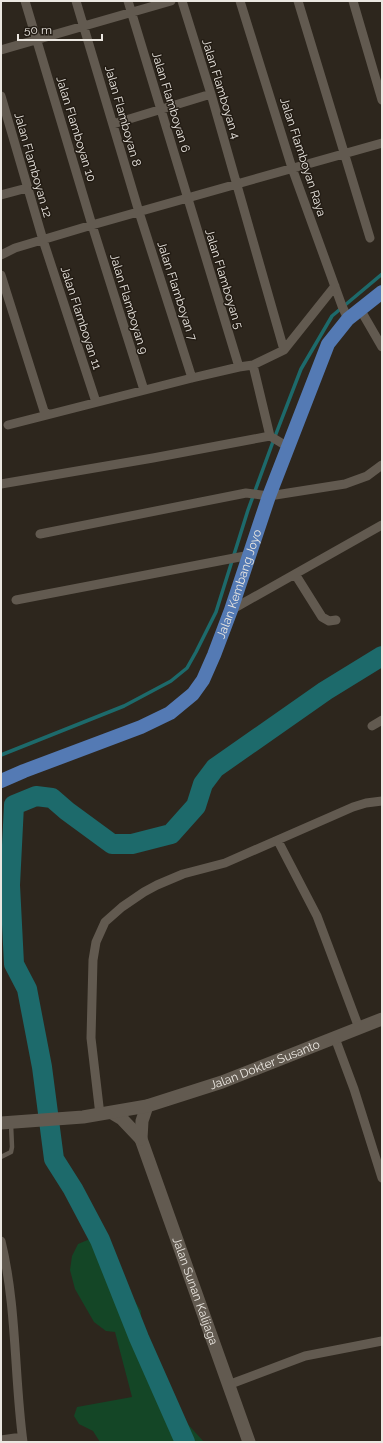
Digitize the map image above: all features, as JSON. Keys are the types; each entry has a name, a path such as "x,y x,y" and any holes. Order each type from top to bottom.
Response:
{"main road":[{"name":"Jalan Kembang Joyo","path":"1,781 141,727 170,713 193,694 203,680 214,655 231,610 269,496 328,344 348,319 382,292"},
{"name":"Jalan Dokter Susanto","path":"11,1123 83,1117 147,1106 222,1082 382,1019"},
{"name":"Jalan Sunan Kalijaga","path":"147,1106 142,1121 141,1139 249,1442"},
{"name":"Jalan Sunan Kalijaga","path":"106,1114 122,1119 141,1139"}],"street":[{"name":"Jalan Flamboyan 10","path":"25,1 92,225"},
{"name":"Jalan Flamboyan 8","path":"76,1 139,212"},
{"name":"Jalan Flamboyan 6","path":"128,1 162,109 187,198"},
{"path":"1,50 171,1"},
{"name":"Jalan Flamboyan 4","path":"182,1 211,94 284,350"},
{"name":"Jalan Flamboyan Raya","path":"240,1 292,168 348,319"},
{"path":"298,1 370,238"},
{"path":"353,1 382,100"},
{"path":"113,124 211,94"},
{"name":"Jalan Flamboyan 12","path":"1,96 43,240"},
{"path":"1,255 15,248 92,225 382,143"},
{"path":"1,195 27,188"},
{"name":"Jalan Flamboyan 5","path":"187,198 239,367"},
{"name":"Jalan Flamboyan 7","path":"139,212 192,378"},
{"name":"Jalan Flamboyan 9","path":"92,225 144,390"},
{"name":"Jalan Flamboyan 11","path":"43,240 96,402"},
{"path":"1,275 44,411 50,414"},
{"path":"8,425 192,378 253,365 284,350 335,286"},
{"path":"360,309 382,347"},
{"path":"253,365 270,436"},
{"path":"1,484 270,436 288,447"},
{"path":"40,534 246,493 269,496 345,484 367,476 382,465"},
{"path":"231,610 382,525"},
{"path":"16,600 250,555"},
{"path":"295,574 322,617 329,621 336,620"},
{"path":"372,726 382,720"},
{"path":"106,1114 91,1038 93,960 96,942 105,922 112,914 144,892 183,874 225,862 278,841 298,830 352,807 382,801"},
{"path":"278,841 317,916 359,1028"},
{"path":"335,1038 354,1089 381,1174"},
{"path":"1,1241 12,1298 15,1364 22,1440 1,1440"},
{"path":"228,1385 305,1356 382,1341"}],"lane":[{"path":"1,1157 11,1152 11,1123"}],"green space":[{"path":"102,1234 129,1292 141,1311 139,1351 153,1386 204,1442 100,1442 93,1431 79,1424 74,1416 77,1407 132,1397 115,1332 106,1331 94,1322 75,1289 70,1270 72,1256 78,1244"}],"waterway":[{"path":"1,755 124,706 171,681 187,668 216,612 248,510 301,369 332,316 382,274"},
{"path":"185,1442 139,1338 100,1240 73,1189 54,1159 42,1067 27,989 14,964 10,885 14,805 36,796 52,798 112,844 132,844 171,834 196,806 203,784 215,768 325,691 382,656"}]}
